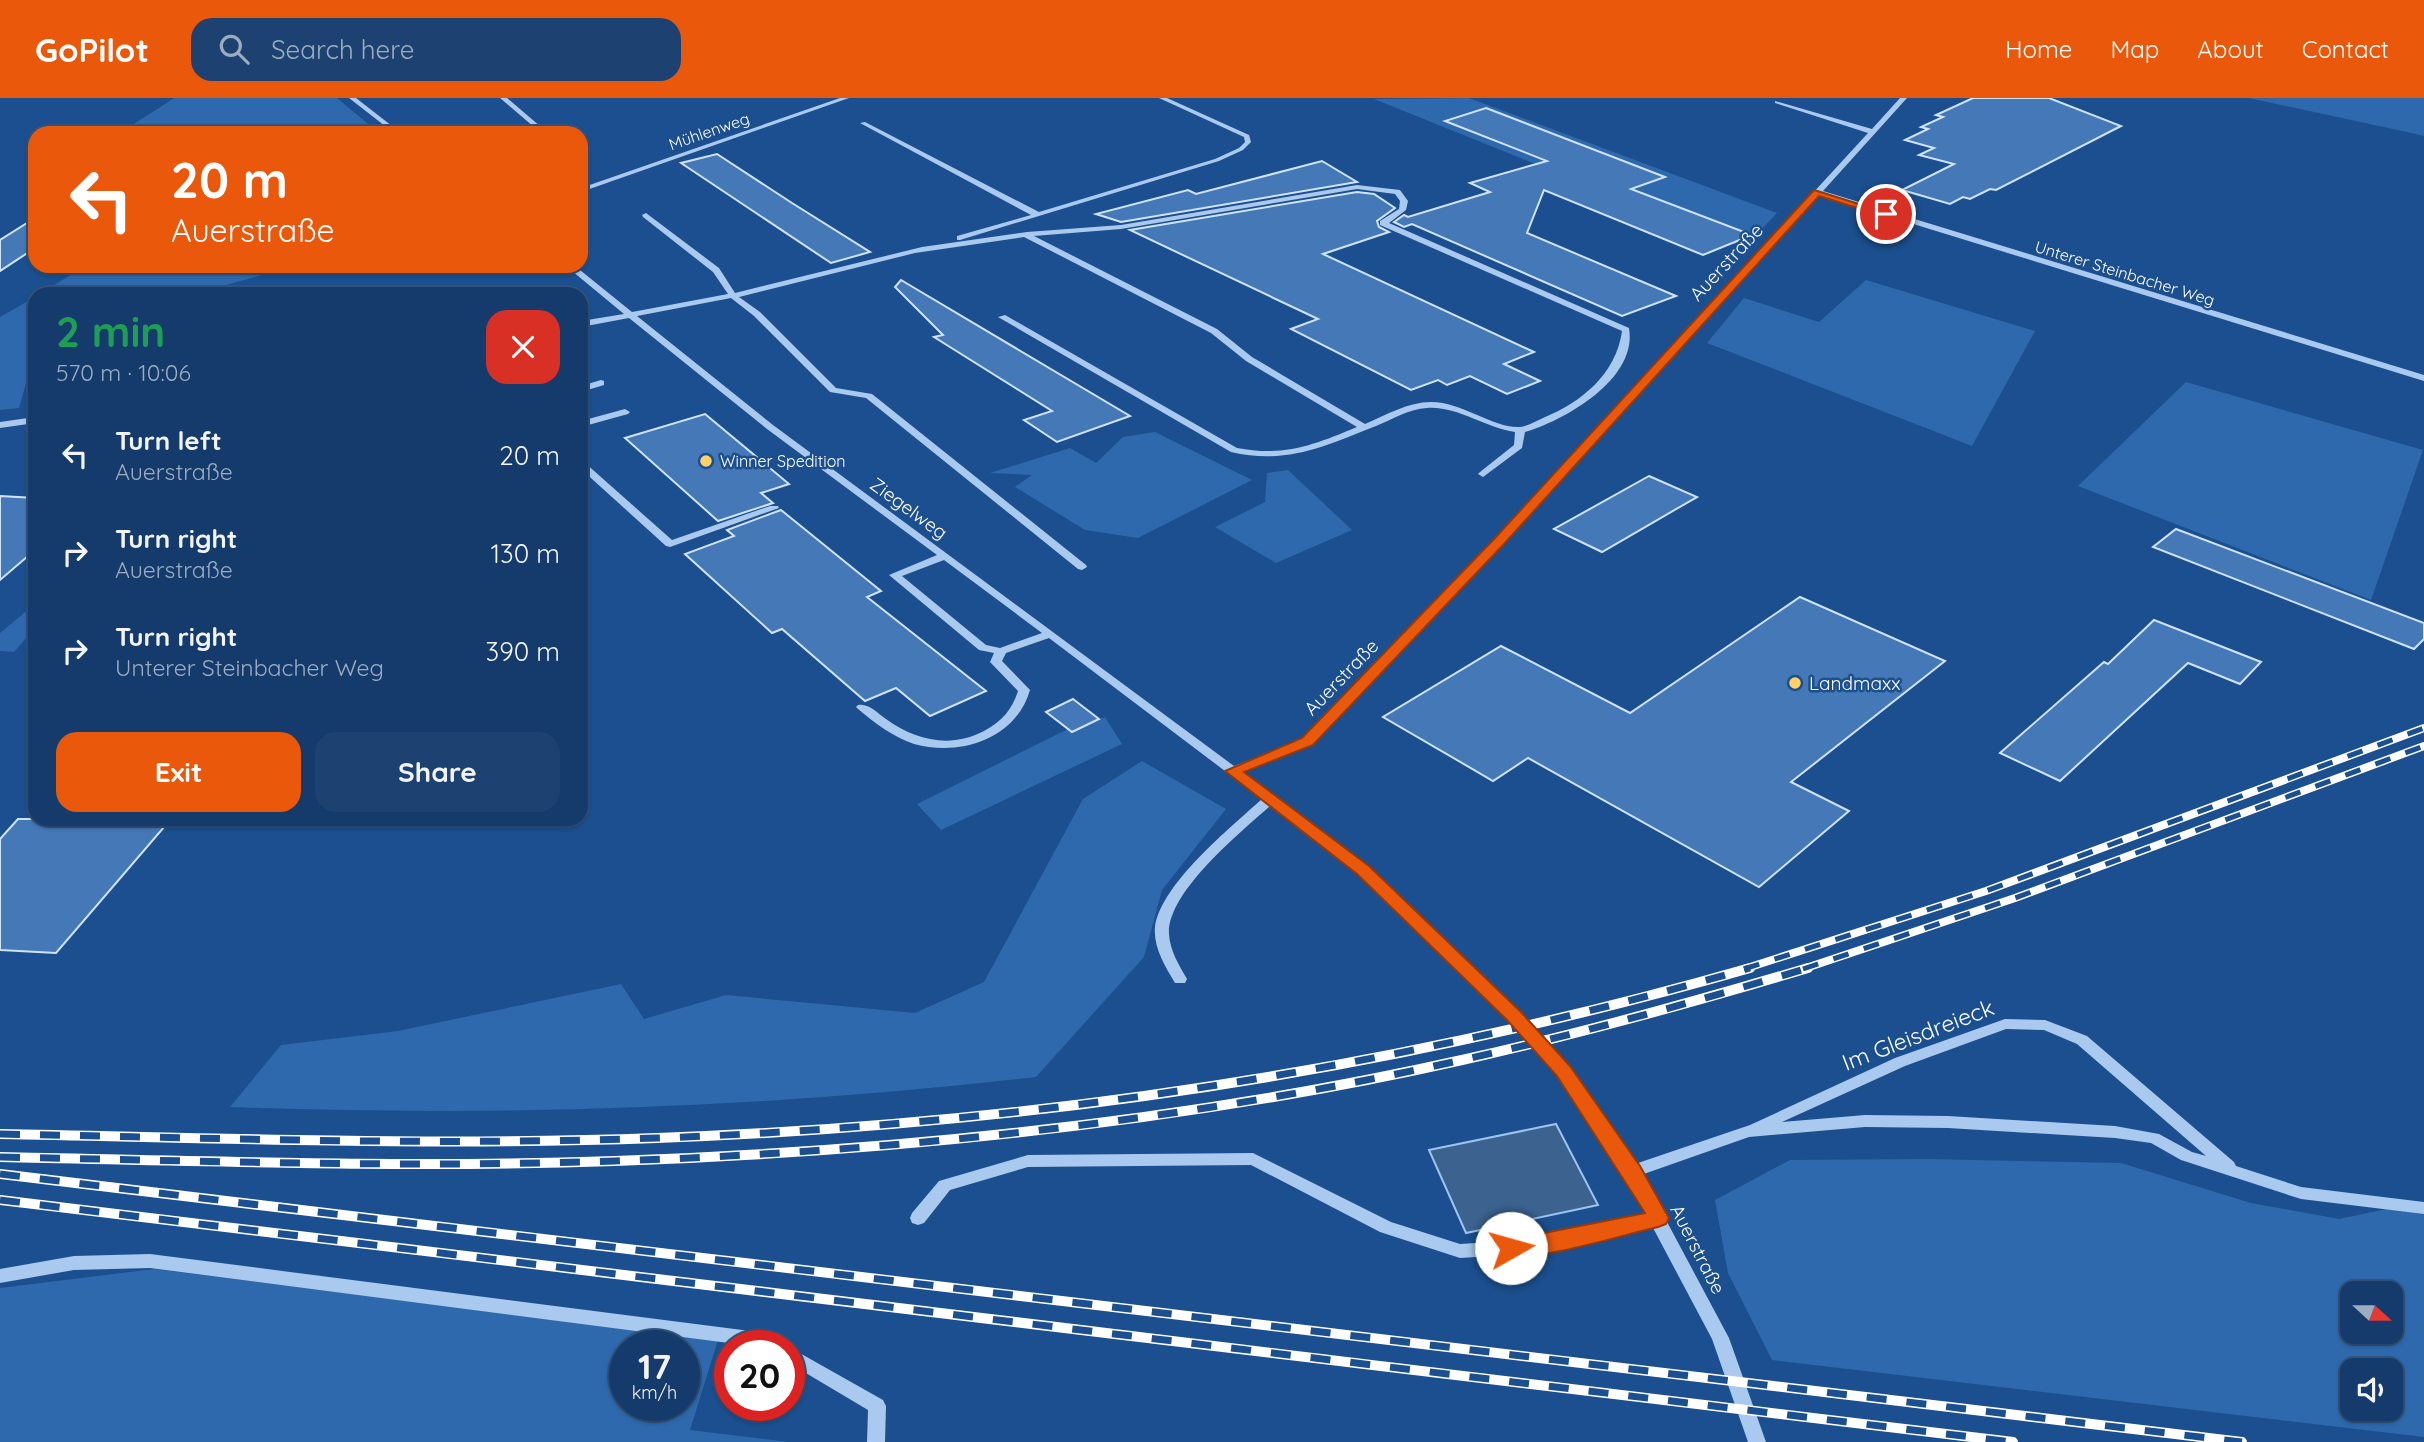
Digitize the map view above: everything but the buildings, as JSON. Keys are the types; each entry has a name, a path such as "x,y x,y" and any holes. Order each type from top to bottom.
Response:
{"street":[{"path":"352,98 389,126"},
{"path":"503,98 537,126"},
{"name":"Mühlenweg","path":"588,188 846,98"},
{"path":"588,323 733,296 914,251 1182,173 1241,149 1248,142 1247,136 1162,98"},
{"name":"Auerstraße","path":"1233,771 1308,742 1499,541 1904,98"},
{"path":"1777,102 1873,132"},
{"path":"863,122 1038,215"},
{"path":"914,251 1027,234 1121,227 1357,187 1397,192 1404,201 1402,210 1383,223 1626,330 1626,343 1615,369 1576,406 1520,430 1444,405 1426,405 1305,452 1285,456 1258,456 1234,450 1002,317"},
{"name":"Unterer Steinbacher Weg","path":"1818,192 2424,379"},
{"path":"646,215 716,270 733,296 757,314 833,390 869,396 1082,567"},
{"path":"1027,234 1214,331 1249,359 1364,427"},
{"name":"Ziegelweg","path":"578,273 770,428 1233,771"},
{"path":"588,387 601,383"},
{"path":"588,422 625,412"},
{"path":"0,425 28,421"},
{"path":"1483,474 1519,446 1520,430"},
{"path":"588,470 670,544 774,508"},
{"path":"945,556 894,575 983,648 1001,651 1048,635"},
{"path":"862,707 894,732 921,743 948,745 988,733 1013,717 1023,704 1024,690 996,662 1001,651"},
{"name":"Auerstraße","path":"1233,771 1363,870 1513,1016 1564,1071 1632,1172 1658,1218 1720,1338 1757,1442"},
{"path":"1180,979 1167,958 1163,921 1177,895 1196,872 1270,799"},
{"name":"Im Gleisdreieck","path":"1632,1172 1748,1132 1900,1062 2004,1024 2045,1025 2082,1040 2231,1169"},
{"name":"Im Gleisdreieck","path":"1748,1132 1865,1121 1948,1122 2115,1132 2154,1138 2187,1156 2301,1193 2424,1208"},
{"path":"918,1218 945,1185 1028,1161 1253,1159 1386,1227 1460,1251 1537,1246 1658,1218"},
{"path":"0,1276 74,1263 150,1261 714,1336"},
{"path":"805,1363 877,1406 876,1442"}],"shaded area":[{"path":"174,98 337,98 371,126 131,126"},
{"path":"1469,98 1777,213 1744,248 1374,99"},
{"path":"2249,98 2424,98 2424,136 2407,132"},
{"path":"74,273 270,273 218,287 51,287"},
{"path":"1866,280 2035,331 1972,446 1707,343 1744,298 1819,322"},
{"path":"28,301 28,376 19,408 0,410 0,317"},
{"path":"2186,382 2423,450 2371,600 2078,486"},
{"path":"1155,432 1252,480 1138,538 1085,530 1015,487 1032,475 990,473 1070,448 1096,463 1123,437"},
{"path":"1288,470 1352,530 1276,563 1215,527 1265,502 1267,473"},
{"path":"28,610 28,636 14,652 0,651 0,633"},
{"path":"1105,717 1122,744 941,830 917,804 1068,729 1072,731"},
{"path":"1142,761 1226,809 1162,890 1144,957 1036,1077 835,1096 633,1107 432,1111 230,1107 281,1045 398,1031 621,984 644,1019 726,995 915,1013 984,982 1083,799"},
{"path":"1556,1124 1598,1205 1466,1233 1429,1150"},
{"path":"1928,1159 2121,1163 2251,1203 2339,1219 2406,1205 2424,1208 2424,1437 1772,1360 1728,1273 1715,1200 1790,1160"},
{"path":"154,1269 639,1330 609,1330 609,1421 693,1421 690,1430 789,1442 0,1442 0,1288"},
{"path":"700,1338 714,1339 714,1353 700,1398"}],"railway":[{"path":"1744,969 1986,891 2424,728"},
{"path":"1803,969 2015,898 2424,746"},
{"path":"0,1134 328,1140 575,1140 795,1131 934,1120 1209,1086 1345,1063 1481,1036 1750,968"},
{"path":"0,1157 308,1163 538,1163 828,1150 1041,1130 1253,1101 1358,1082 1462,1060 1636,1017 1808,968"},
{"path":"0,1174 2242,1442"},
{"path":"0,1200 2013,1442"}],"place":[{"name":"Winner Spedition","path":"706,461"},
{"name":"Landmaxx","path":"1795,683"}],"route":[{"path":"1511,1248 1537,1246 1658,1218 1632,1172 1564,1071 1513,1016 1363,870 1233,771 1308,742 1499,541 1818,192 1886,214"}]}
